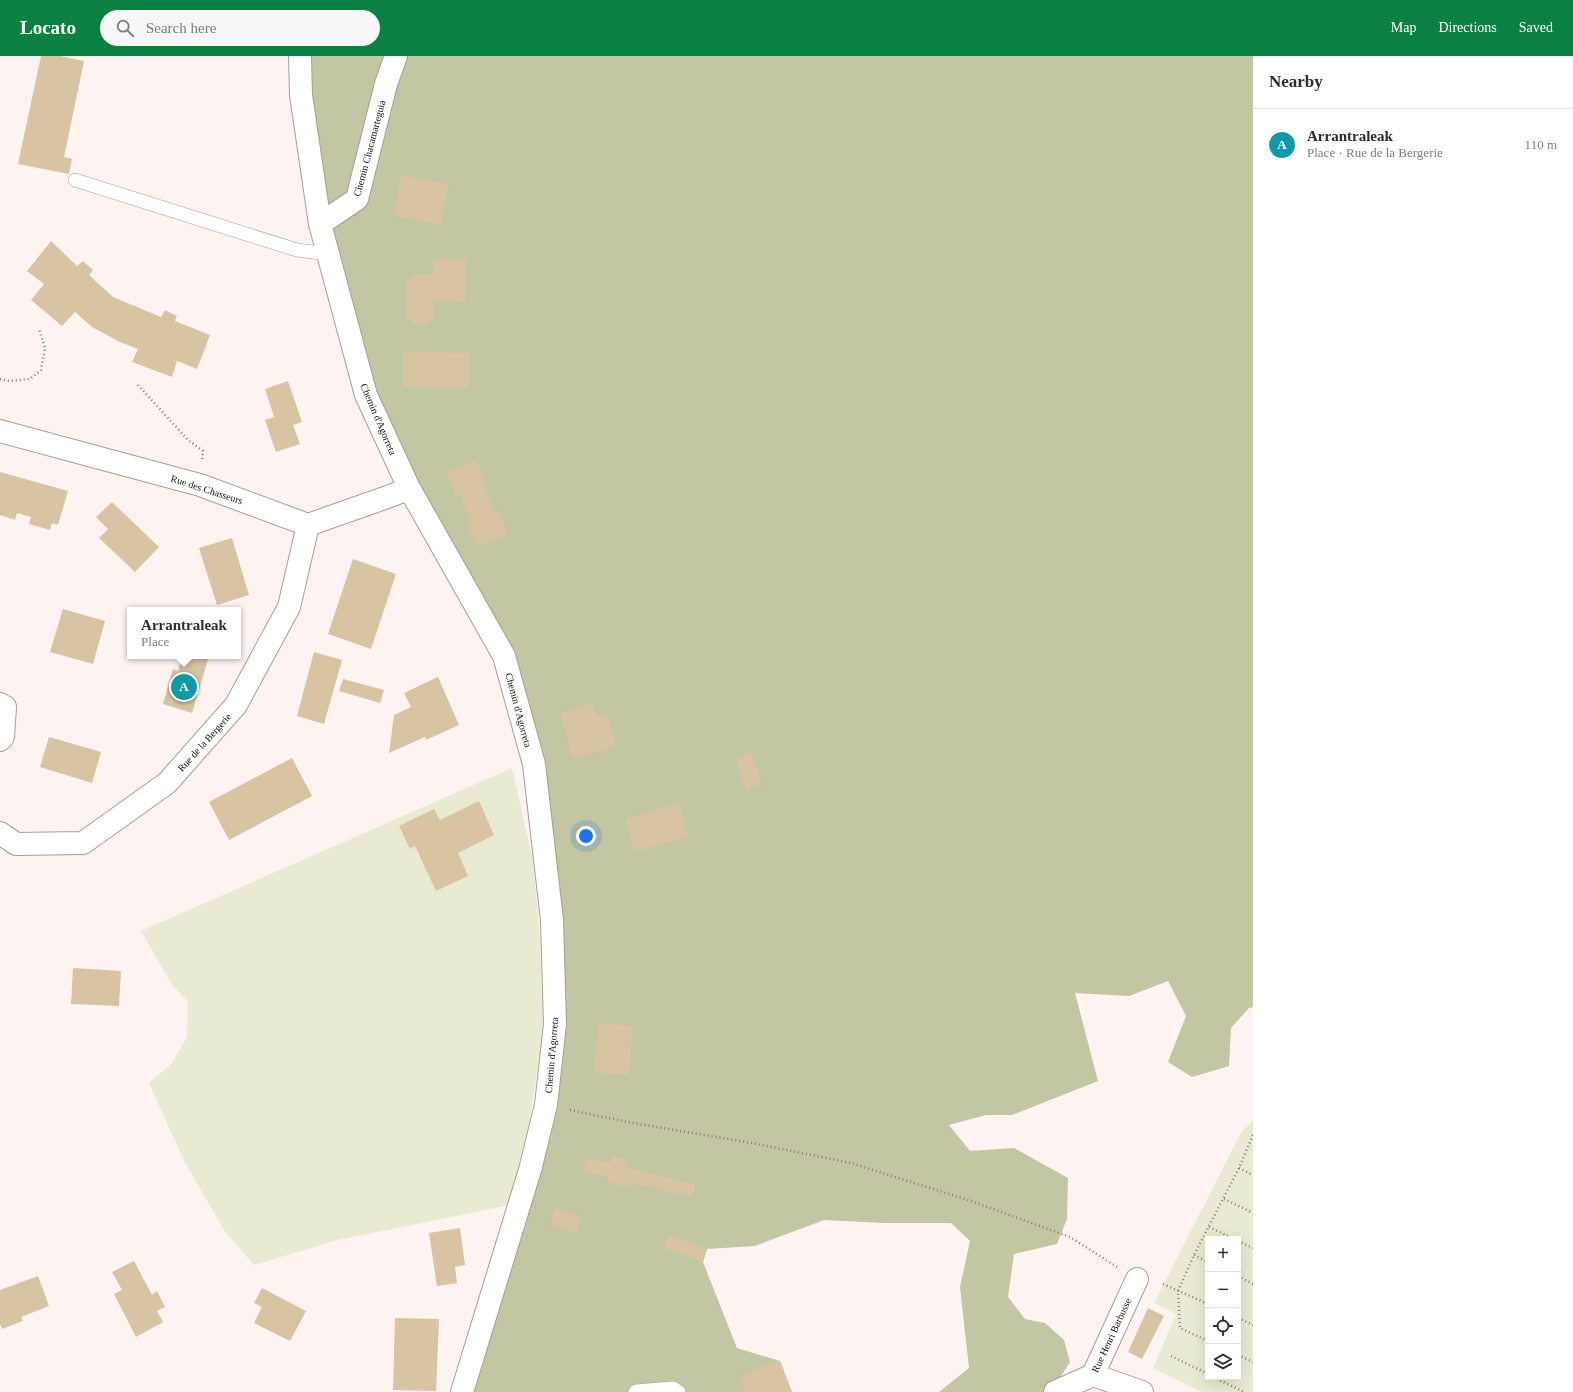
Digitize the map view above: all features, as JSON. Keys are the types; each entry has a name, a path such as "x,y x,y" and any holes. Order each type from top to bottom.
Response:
{"street":[{"name":"Chemin d'Agorreta","path":"300,56 301,95 320,224 366,395 409,488 504,656 534,764 552,920 555,1024 546,1105 530,1170 462,1392"},
{"name":"Chemin Chacamarteguia","path":"320,224 357,199 386,84 396,56"},
{"name":"Rue des Chasseurs","path":"0,431 200,485 308,525"},
{"path":"308,525 394,495 409,488"},
{"name":"Rue de la Bergerie","path":"0,833 16,844 83,843 167,784 236,705 289,607 308,525"},
{"path":"0,704 5,707 3,737 0,740"},
{"name":"Rue Henri Barbusse","path":"1055,1392 1093,1375 1137,1279"},
{"path":"1093,1375 1142,1392"}],"lane":[{"path":"75,180 297,250 328,254"},
{"path":"635,1392 673,1388 679,1392"}],"path":[{"path":"0,379 10,382 30,379 41,370 45,348 39,329"},
{"path":"138,386 188,440 203,451 200,485"},
{"path":"546,1105 633,1123 752,1143 851,1163 971,1201 1070,1237 1137,1279"},
{"path":"1205,1340 1180,1328 1178,1291 1194,1255 1239,1168 1253,1135"},
{"path":"1239,1168 1253,1175"},
{"path":"1224,1199 1253,1213"},
{"path":"1209,1227 1228,1236"},
{"path":"1241,1242 1253,1248"},
{"path":"1194,1255 1205,1260"},
{"path":"1241,1278 1253,1284"},
{"path":"1163,1284 1205,1303"},
{"path":"1241,1319 1253,1325"},
{"path":"1172,1356 1205,1372"},
{"path":"1241,1356 1253,1362"},
{"path":"1219,1380 1244,1392"}],"green space":[{"path":"288,56 1253,56 1253,1007 1249,1008 1231,1028 1229,1066 1192,1077 1168,1062 1186,1016 1168,981 1129,996 1075,993 1098,1081 1012,1115 986,1115 949,1125 970,1151 1014,1148 1068,1178 1067,1219 1057,1244 1014,1254 1008,1297 1025,1319 1045,1323 1064,1340 1070,1362 1051,1392 939,1392 969,1368 960,1287 970,1241 951,1223 884,1223 824,1220 755,1246 707,1249 703,1262 737,1348 780,1361 792,1392 462,1392 546,1105 552,920 504,656 366,395 320,224"},
{"path":"512,768 533,861 540,939 543,1030 520,1203 338,1240 254,1265 226,1233 185,1163 149,1083 172,1063 187,1037 188,1002 171,983 141,931"},
{"path":"1253,1120 1253,1392 1202,1392 1153,1368 1176,1314 1154,1303 1241,1133"}],"building":[{"path":"41,56 60,56 84,61 64,157 72,159 69,174 18,164"},
{"path":"401,175 449,184 441,225 394,216"},
{"path":"51,241 77,266 83,261 93,270 89,275 113,297 161,317 165,310 177,316 175,321 210,335 197,369 177,361 172,377 132,362 138,349 120,342 92,327 75,312 62,326 31,300 44,284 27,271"},
{"path":"433,259 466,259 465,302 433,301 434,318 426,325 412,325 412,320 407,319 407,280 412,280 412,274 434,274"},
{"path":"403,351 469,353 469,387 403,387"},
{"path":"288,381 302,422 293,425 300,444 276,452 265,420 274,417 265,389"},
{"path":"476,460 486,483 483,485 494,512 498,510 508,534 478,547 467,523 471,521 459,495 456,496 446,473"},
{"path":"0,472 68,491 58,525 52,523 50,530 29,524 31,517 17,513 15,520 0,515"},
{"path":"112,502 159,547 135,572 99,538 108,529 96,517"},
{"path":"232,538 249,595 217,605 199,548"},
{"path":"353,559 396,574 371,649 328,634"},
{"path":"63,609 105,621 93,664 50,652"},
{"path":"314,652 342,660 324,724 297,716"},
{"path":"182,659 208,659 192,713 163,704 173,669 178,671"},
{"path":"438,677 459,725 426,740 425,737 389,753 394,715 411,707 404,693"},
{"path":"343,679 384,690 380,703 339,691"},
{"path":"592,703 597,717 607,714 616,746 573,759 560,713"},
{"path":"49,737 101,752 92,783 40,767"},
{"path":"752,753 762,785 746,790 736,758"},
{"path":"292,758 312,796 229,840 209,802"},
{"path":"479,801 494,835 458,853 468,876 436,891 415,846 410,849 399,826 434,809 440,820"},
{"path":"679,803 689,836 635,852 625,819"},
{"path":"73,968 121,971 119,1006 71,1004"},
{"path":"598,1023 633,1026 629,1075 594,1073"},
{"path":"612,1156 628,1160 627,1168 696,1185 693,1197 632,1183 631,1188 607,1182 608,1177 583,1171 587,1158 610,1163"},
{"path":"555,1208 581,1216 576,1233 550,1225"},
{"path":"460,1228 465,1265 455,1267 457,1283 437,1286 429,1233"},
{"path":"669,1235 707,1249 703,1262 664,1248"},
{"path":"134,1261 152,1295 157,1291 165,1307 157,1311 163,1322 136,1337 114,1294 122,1290 112,1272"},
{"path":"38,1276 49,1306 21,1317 23,1321 2,1329 0,1324 0,1290"},
{"path":"262,1288 306,1311 290,1341 254,1323 262,1307 254,1303"},
{"path":"1148,1308 1164,1316 1142,1359 1128,1352"},
{"path":"395,1318 439,1319 436,1391 393,1390"},
{"path":"780,1361 792,1392 745,1392 739,1376"}],"place":[{"name":"Arrantraleak","path":"184,687"}]}
